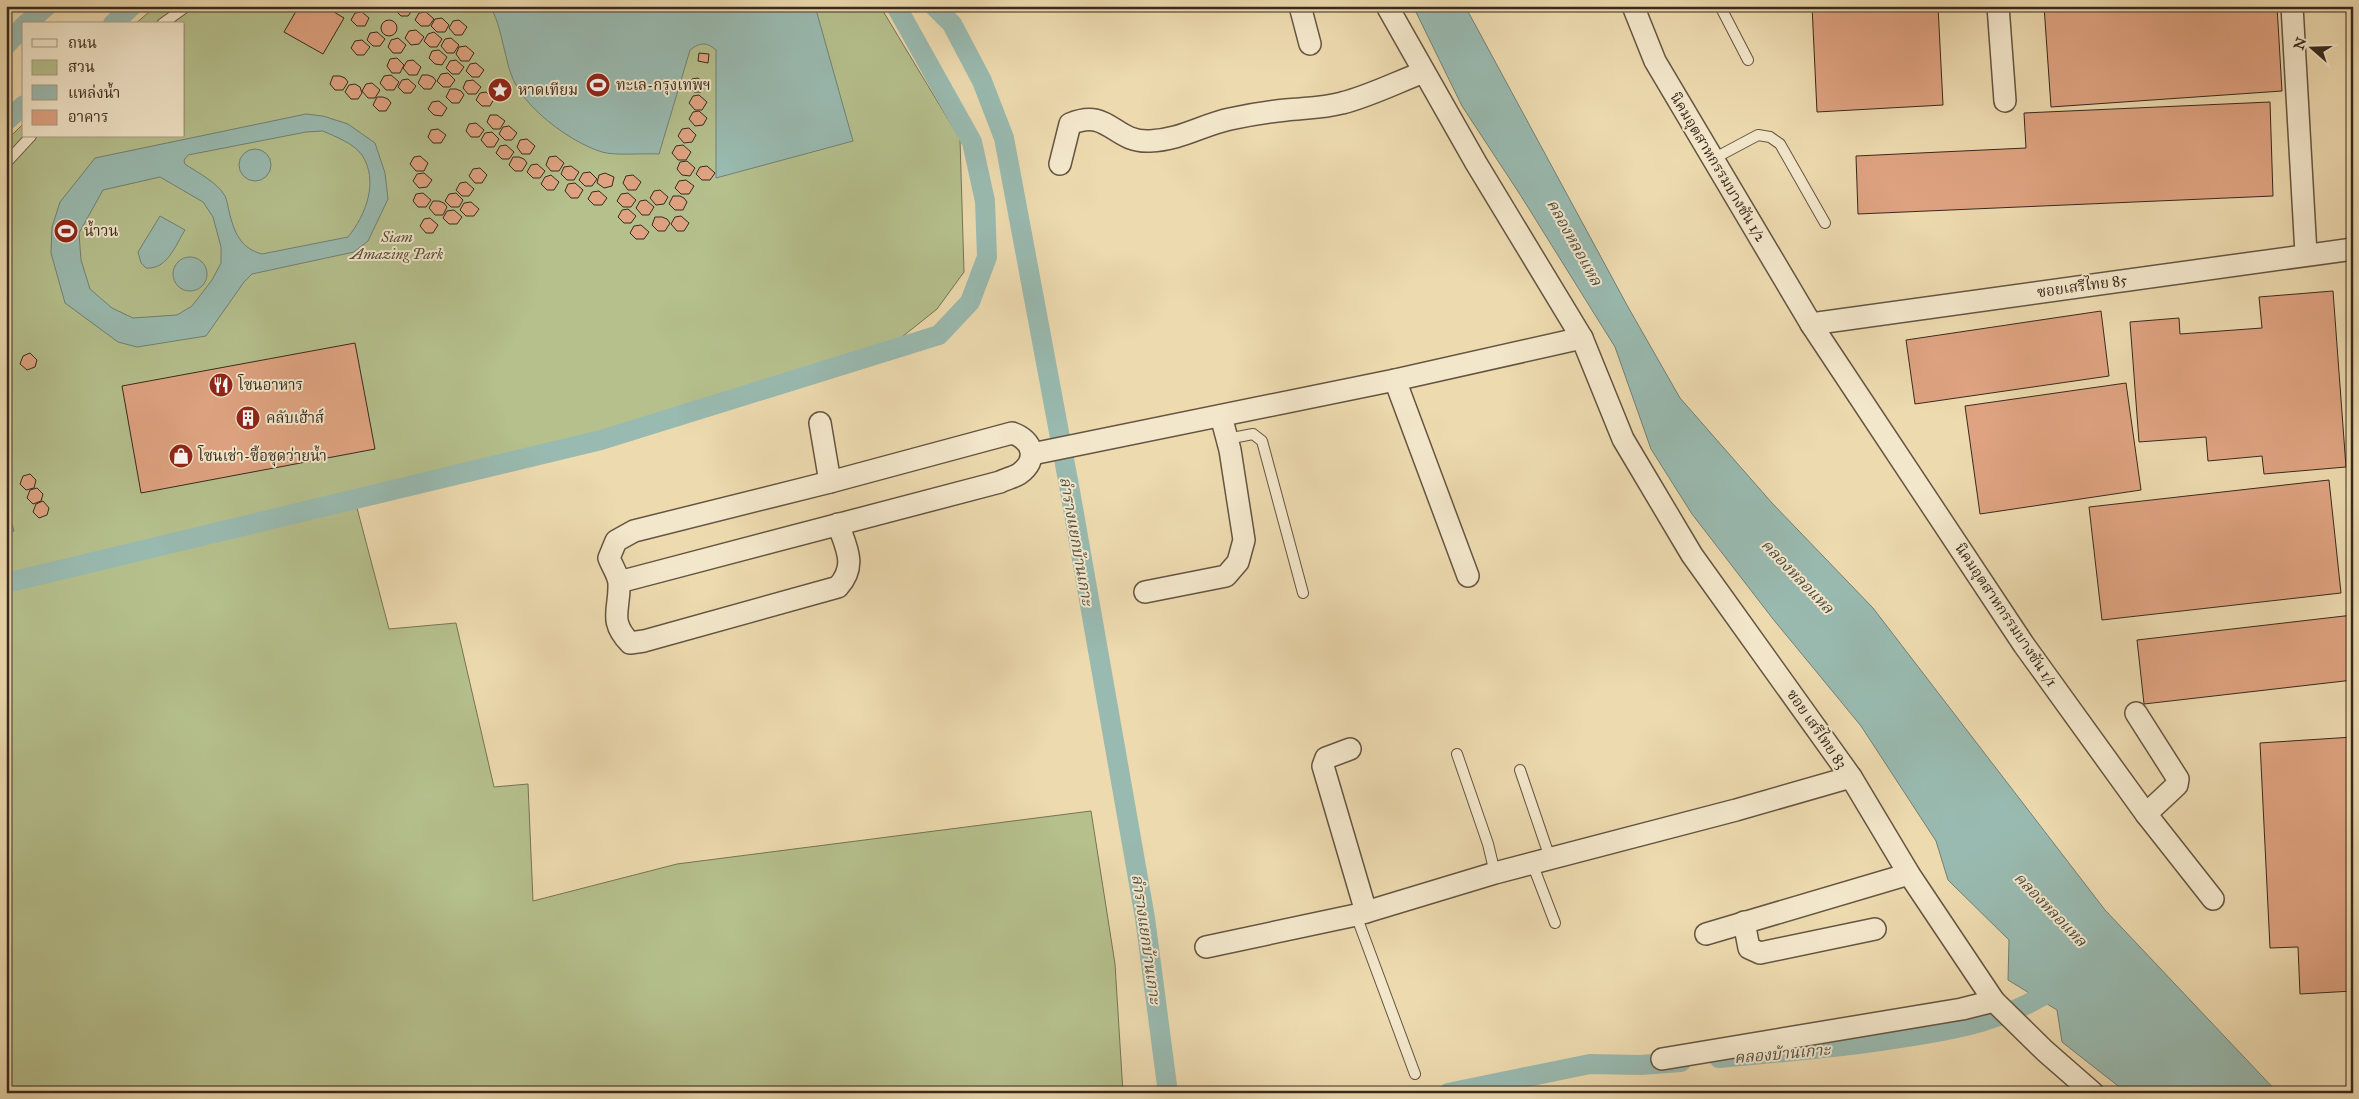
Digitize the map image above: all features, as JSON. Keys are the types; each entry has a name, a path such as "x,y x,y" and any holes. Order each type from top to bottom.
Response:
{"street":[{"path":"1300,6 1310,44"},
{"name":"ซอย เสรีไทย 83","path":"1387,6 1476,164 1582,338 1623,440 1653,493 1692,555 1851,777 1909,874 1999,1005 2019,1026 2092,1093"},
{"name":"นิคมอุตสาหกรรมบางชัน 1/2","path":"1633,6 1655,61 1811,324"},
{"path":"1998,6 2005,101"},
{"path":"2292,6 2306,254"},
{"path":"1060,164 1070,124 1080,120 1094,118 1104,122 1122,136 1150,141 1188,135 1207,125 1228,119 1344,103 1424,72"},
{"name":"ซอยเสรีไทย 85","path":"1811,324 2353,249"},
{"name":"นิคมอุตสาหกรรมบางชัน 1/1","path":"1811,324 2024,645 2146,814 2213,899"},
{"path":"619,582 1000,482 1019,474 1041,452 1395,380 1582,338"},
{"path":"1395,380 1468,576"},
{"path":"1145,592 1226,576 1238,562 1244,540 1227,440 1221,416"},
{"path":"820,422 830,482"},
{"path":"838,524 848,552 850,567 848,577 838,587 644,641 630,643 620,632 615,608 619,582 609,558 616,541 634,531 830,482 1012,433 1021,436 1041,452"},
{"path":"2136,713 2178,779 2177,785 2146,814"},
{"path":"1350,749 1326,758 1323,766 1361,914"},
{"path":"1206,947 1361,914 1495,873 1736,810 1851,777"},
{"path":"1706,934 1909,874"},
{"path":"1744,922 1749,948 1760,952 1875,929"},
{"path":"1662,1060 1962,1009 1999,1005"}],"lane":[{"path":"165,22 187,6"},
{"path":"1720,6 1748,60"},
{"path":"1713,159 1758,135 1770,137 1780,144 1825,223"},
{"path":"6,163 30,138"},
{"path":"1227,440 1253,434 1262,441 1303,593"},
{"path":"1458,754 1488,844 1495,873"},
{"path":"1520,770 1555,923"},
{"path":"1361,914 1415,1074"}],"green space":[{"name":"Siam Amazing Park","path":"156,6 880,6 960,139 964,272 937,309 897,341 357,508 389,629 456,623 494,787 528,784 533,901 677,864 1091,811 1115,964 1123,1093 6,1093 6,141 22,125 22,138 185,138 185,22 137,22"}],"water":[{"name":"ทะเล-กรุงเทพฯ","path":"488,6 815,6 853,141 716,178 716,50 703,44 690,50 659,154 602,152 562,132 536,111 525,99 511,74 497,20"},
{"name":"คลองหลอแหล","path":"1413,6 1465,6 1628,307 1680,398 1772,503 1873,608 2105,910 2278,1093 2127,1093 2062,1042 2057,1010 2008,980 2009,940 1948,880 1936,841 1861,726 1773,619 1692,514 1651,449 1615,347 1521,196 1462,106"},
{"name":"น้ำวน","path":"306,114 323,116 348,124 375,143 385,173 388,199 368,241 354,252 252,274 244,282 206,336 137,347 118,342 65,303 51,253 52,227 60,202 95,158","holes":["323,131 354,147 362,155 370,176 370,187 365,208 348,237 262,254 254,251 248,248 239,238 222,191 185,164 184,160 188,155 306,132","160,177 203,202 213,217 221,247 221,263 212,280 192,306 177,315 133,318 112,308 90,289 81,260 79,233 103,190"]},
{"path":"255,149 266,154 271,165 266,176 255,181 244,176 239,165 244,154"},
{"path":"160,216 185,230 174,250 165,261 153,268 146,268 141,263 138,252"},
{"path":"190,257 197,258 202,262 206,267 206,281 202,286 197,290 190,291 183,290 178,286 174,281 173,274 174,267 178,262 183,258"},
{"path":"6,502 14,531 6,534"}],"building":[{"path":"299,6 324,6 344,18 323,54 284,32"},
{"path":"397,6 411,6 413,9 408,16 401,16 395,10"},
{"path":"1812,6 1938,6 1943,105 1817,112"},
{"path":"2044,6 2277,6 2282,91 2051,107"},
{"path":"362,12 369,18 365,26 357,26 351,20 355,13"},
{"path":"426,12 434,19 429,26 421,26 415,20 419,13"},
{"path":"442,18 449,25 445,32 437,32 431,26 435,19"},
{"path":"389,20 395,22 397,28 395,34 389,36 383,34 381,28 383,22"},
{"path":"459,20 467,27 462,35 455,35 449,28 453,21"},
{"path":"416,30 424,37 419,44 411,45 405,38 409,31"},
{"path":"377,32 385,39 380,46 373,46 367,40 370,33"},
{"path":"434,32 442,39 437,47 430,47 424,41 428,34"},
{"path":"398,38 406,45 401,53 393,53 388,47 391,40"},
{"path":"451,38 459,45 454,53 447,53 441,46 445,39"},
{"path":"362,40 370,47 364,55 357,55 351,48 355,41"},
{"path":"466,46 474,53 469,61 461,61 456,54 459,47"},
{"path":"439,50 447,57 442,65 435,64 429,58 432,51"},
{"path":"699,53 709,54 708,63 698,61"},
{"path":"397,58 404,65 400,73 392,73 387,66 390,59"},
{"path":"413,60 421,67 417,75 409,75 403,68 407,61"},
{"path":"456,60 464,67 459,74 452,74 446,68 450,61"},
{"path":"476,63 484,70 479,77 472,77 466,71 470,64"},
{"path":"448,73 455,80 450,87 443,87 437,81 441,74"},
{"path":"391,75 399,82 394,90 386,90 380,83 384,76"},
{"path":"422,75 433,77 436,81 431,89 424,89 418,83"},
{"path":"333,76 345,78 348,82 343,90 335,90 330,84"},
{"path":"698,78 706,85 701,92 694,92 688,86 692,79"},
{"path":"408,79 416,86 411,93 404,93 398,87 402,80"},
{"path":"473,80 481,87 476,94 468,94 463,88 466,81"},
{"path":"372,83 380,90 375,98 368,98 362,91 366,84"},
{"path":"355,84 360,87 362,93 358,99 351,99 345,92 349,85"},
{"path":"450,89 461,91 464,95 459,103 452,103 446,97"},
{"path":"486,92 494,99 490,106 482,106 476,100 480,93"},
{"path":"699,95 707,102 702,110 695,110 689,103 693,96"},
{"path":"377,97 388,99 391,103 386,111 379,111 373,105"},
{"path":"439,101 447,108 442,116 434,115 428,109 432,102"},
{"path":"2270,102 2273,196 1858,214 1856,156 2026,148 2024,113"},
{"path":"699,111 707,118 703,125 695,126 689,119 693,112"},
{"path":"490,115 497,115 505,121 500,129 493,129 487,122"},
{"path":"476,123 484,130 479,137 471,137 466,131 469,124"},
{"path":"509,126 517,133 512,140 505,140 499,134 503,127"},
{"path":"689,128 696,135 692,142 684,143 678,136 682,129"},
{"path":"438,129 446,135 441,143 433,143 428,137 431,130"},
{"path":"492,132 499,139 494,147 487,147 481,140 485,133"},
{"path":"527,139 535,146 530,154 522,154 517,147 520,140"},
{"path":"506,145 514,152 509,159 502,159 496,153 500,146"},
{"path":"683,145 691,152 686,160 678,160 672,153 676,146"},
{"path":"420,156 428,163 424,171 416,171 410,164 414,157"},
{"path":"556,156 564,163 559,171 551,171 546,165 549,157"},
{"path":"513,157 524,159 527,163 522,171 515,171 509,165"},
{"path":"687,161 695,168 690,176 682,175 677,169 680,162"},
{"path":"537,164 545,171 540,178 533,178 527,172 531,165"},
{"path":"571,166 579,172 574,180 567,180 561,174 564,167"},
{"path":"707,166 715,173 710,180 702,180 696,174 700,167"},
{"path":"480,168 487,175 482,183 475,183 469,176 473,169"},
{"path":"590,172 597,179 592,186 585,186 579,180 583,173"},
{"path":"424,173 432,180 427,187 419,188 413,181 417,174"},
{"path":"605,173 614,177 612,186 604,188 597,183 599,175"},
{"path":"551,175 559,182 554,190 547,190 541,184 545,177"},
{"path":"633,175 641,182 636,190 628,190 623,183 626,176"},
{"path":"686,180 694,186 689,194 681,194 675,188 679,181"},
{"path":"466,182 474,189 469,196 462,196 456,190 460,183"},
{"path":"575,183 583,190 578,198 571,198 565,191 568,184"},
{"path":"660,190 668,197 664,204 656,205 650,198 654,191"},
{"path":"599,191 607,198 602,205 594,205 588,199 592,192"},
{"path":"423,193 431,200 426,207 418,207 413,201 416,194"},
{"path":"456,193 463,200 459,207 451,207 445,201 449,194"},
{"path":"628,193 636,200 631,207 623,207 617,201 621,194"},
{"path":"673,196 680,196 687,202 683,210 675,210 669,204"},
{"path":"646,200 654,207 649,215 642,215 636,208 640,201"},
{"path":"433,201 444,203 447,207 443,215 435,215 429,208"},
{"path":"471,202 479,209 474,216 466,216 460,210 464,203"},
{"path":"628,209 636,216 631,223 624,223 618,217 622,210"},
{"path":"454,210 462,217 457,224 449,224 443,218 447,211"},
{"path":"681,216 689,223 684,231 677,231 671,224 675,217"},
{"path":"655,217 667,219 670,223 665,231 658,231 652,225"},
{"path":"430,218 438,225 433,233 426,233 420,226 424,219"},
{"path":"641,225 649,232 644,239 636,239 630,233 634,226"},
{"path":"2333,291 2346,467 2264,474 2262,456 2208,461 2206,437 2139,442 2130,322 2179,318 2180,334 2262,328 2259,297"},
{"path":"2101,311 2109,376 1915,404 1906,340"},
{"name":"คลับเฮ้าส์","path":"355,343 375,449 141,493 122,386"},
{"path":"30,353 37,360 35,367 27,370 20,364 23,356"},
{"path":"2126,383 2141,490 1980,514 1965,406"},
{"path":"30,474 36,480 34,488 26,490 20,484 23,476"},
{"path":"2329,480 2341,593 2102,620 2089,507"},
{"path":"37,488 43,494 41,501 33,504 27,498 30,490"},
{"path":"43,501 49,508 47,515 39,518 33,512 36,504"},
{"path":"2353,615 2353,680 2144,704 2137,640"},
{"path":"2353,737 2353,991 2300,994 2298,947 2270,948 2260,743"}],"waterway":[{"path":"28,22 47,6"},
{"path":"115,22 132,6"},
{"path":"6,583 601,440 939,335 970,302 987,257 985,201 972,142 896,6"},
{"name":"ลำรางแยกบ้านเกาะ","path":"934,6 952,24 982,81 1004,138 1070,491 1145,918 1168,1093"},
{"path":"6,45 22,28"},
{"path":"6,121 22,107"},
{"name":"คลองบ้านเกาะ","path":"1719,1058 1850,1045 1939,1032 2001,1016 2061,985"},
{"name":"คลองบ้านเกาะ","path":"1448,1093 1590,1064 1640,1065 1681,1062"}],"place":[{"name":"ทะเล-กรุงเทพฯ","path":"598,85"},
{"name":"หาดเทียม","path":"500,90"},
{"name":"น้ำวน","path":"66,231"},
{"name":"โซนอาหาร","path":"221,385"},
{"name":"คลับเฮ้าส์","path":"248,418"},
{"name":"โซนเช่า-ซื้อชุดว่ายน้ำ","path":"181,456"}]}
